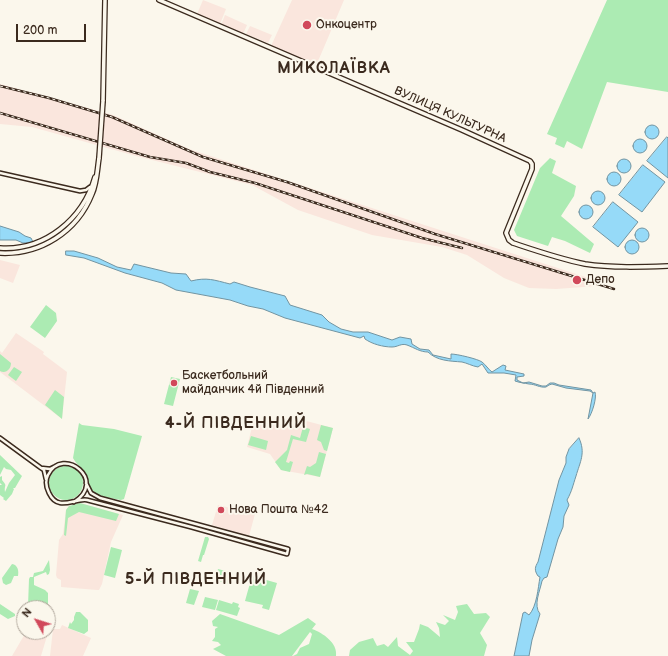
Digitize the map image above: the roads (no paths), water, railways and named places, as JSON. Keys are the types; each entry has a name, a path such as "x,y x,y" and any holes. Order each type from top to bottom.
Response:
{"main road":[{"path":"0,248 15,248 33,245 56,233 69,222 86,200 97,170 99,158 103,101 105,0"},
{"name":"ВУЛИЦЯ КУЛЬТУРНА","path":"159,0 462,130 528,160 532,164 532,169 508,227 507,236 513,243 566,260 586,264 608,266 668,266"},
{"path":"0,253 16,253 35,250 58,237 72,225 82,212 92,194 97,177 97,170"}],"street":[{"path":"0,173 80,191 88,189 92,185"},
{"path":"80,191 86,196 86,200"},
{"path":"0,438 41,468 45,475 48,491 52,499 63,504 82,499 287,554 288,549 100,498 91,492 84,475 78,467 68,464 58,465 50,469 41,468"},
{"path":"46,482 51,471 58,465"},
{"path":"74,502 82,496 86,483"}],"water":[{"path":"649,125 655,125 659,129 659,135 655,139 649,139 645,135 645,129"},
{"path":"667,137 668,138 668,178 647,161"},
{"path":"637,139 643,139 647,143 647,149 643,153 637,153 633,149 633,143"},
{"path":"621,159 627,159 631,163 631,169 627,173 621,173 617,169 617,163"},
{"path":"643,165 665,182 642,212 619,195"},
{"path":"611,172 617,172 621,176 621,182 617,186 611,186 607,182 607,176"},
{"path":"595,191 601,191 605,195 605,201 601,205 595,205 591,201 591,195"},
{"path":"613,202 638,222 618,247 593,227"},
{"path":"583,205 589,205 593,209 593,215 589,219 583,219 579,215 579,209"},
{"path":"0,226 19,232 31,238 33,242 23,243 16,240 0,240"},
{"path":"639,228 645,228 649,232 649,238 645,242 639,242 635,238 635,232"},
{"path":"629,240 635,240 639,244 639,250 635,254 629,254 625,250 625,244"},
{"path":"66,251 74,251 98,258 117,267 131,270 134,264 171,273 186,274 191,281 206,279 230,284 234,282 285,296 290,305 322,315 329,322 341,329 353,332 368,332 392,340 400,337 411,339 412,344 420,349 429,350 433,355 451,359 451,354 472,358 482,362 492,372 503,365 506,366 505,370 524,374 524,376 517,377 517,380 523,383 515,381 516,375 488,373 482,364 478,367 462,362 444,360 435,357 428,352 420,351 407,345 392,347 381,346 368,341 364,336 360,338 285,318 263,309 230,300 176,290 162,283 125,273 84,258 66,255"},
{"path":"529,382 546,386 550,383 554,383 591,390 593,393 590,391 566,388 552,384 544,387 523,383"},
{"path":"595,392 595,402 588,419 593,393"},
{"path":"579,438 582,448 582,457 567,500 569,505 564,516 563,527 547,577 542,581 537,602 540,614 529,656 514,656 523,613 525,612 529,615 534,607 540,577 535,570 559,480 566,463 566,457 569,449"}],"railway":[{"path":"0,86 49,98 112,117 203,157 287,182 435,234 614,289"},
{"path":"0,113 150,157 186,163 210,172 255,183 422,238 462,248"}],"place":[{"name":"Онкоцентр","path":"307,25"},
{"name":"Депо","path":"577,280"},
{"name":"Баскетбольний майданчик 4й Південний","path":"174,383"},
{"name":"Нова Пошта №42","path":"221,510"}],"district":[{"name":"МИКОЛАЇВКА","path":"334,69"},
{"name":"4-Й ПІВДЕННИЙ","path":"236,424"},
{"name":"5-Й ПІВДЕННИЙ","path":"196,580"}]}
